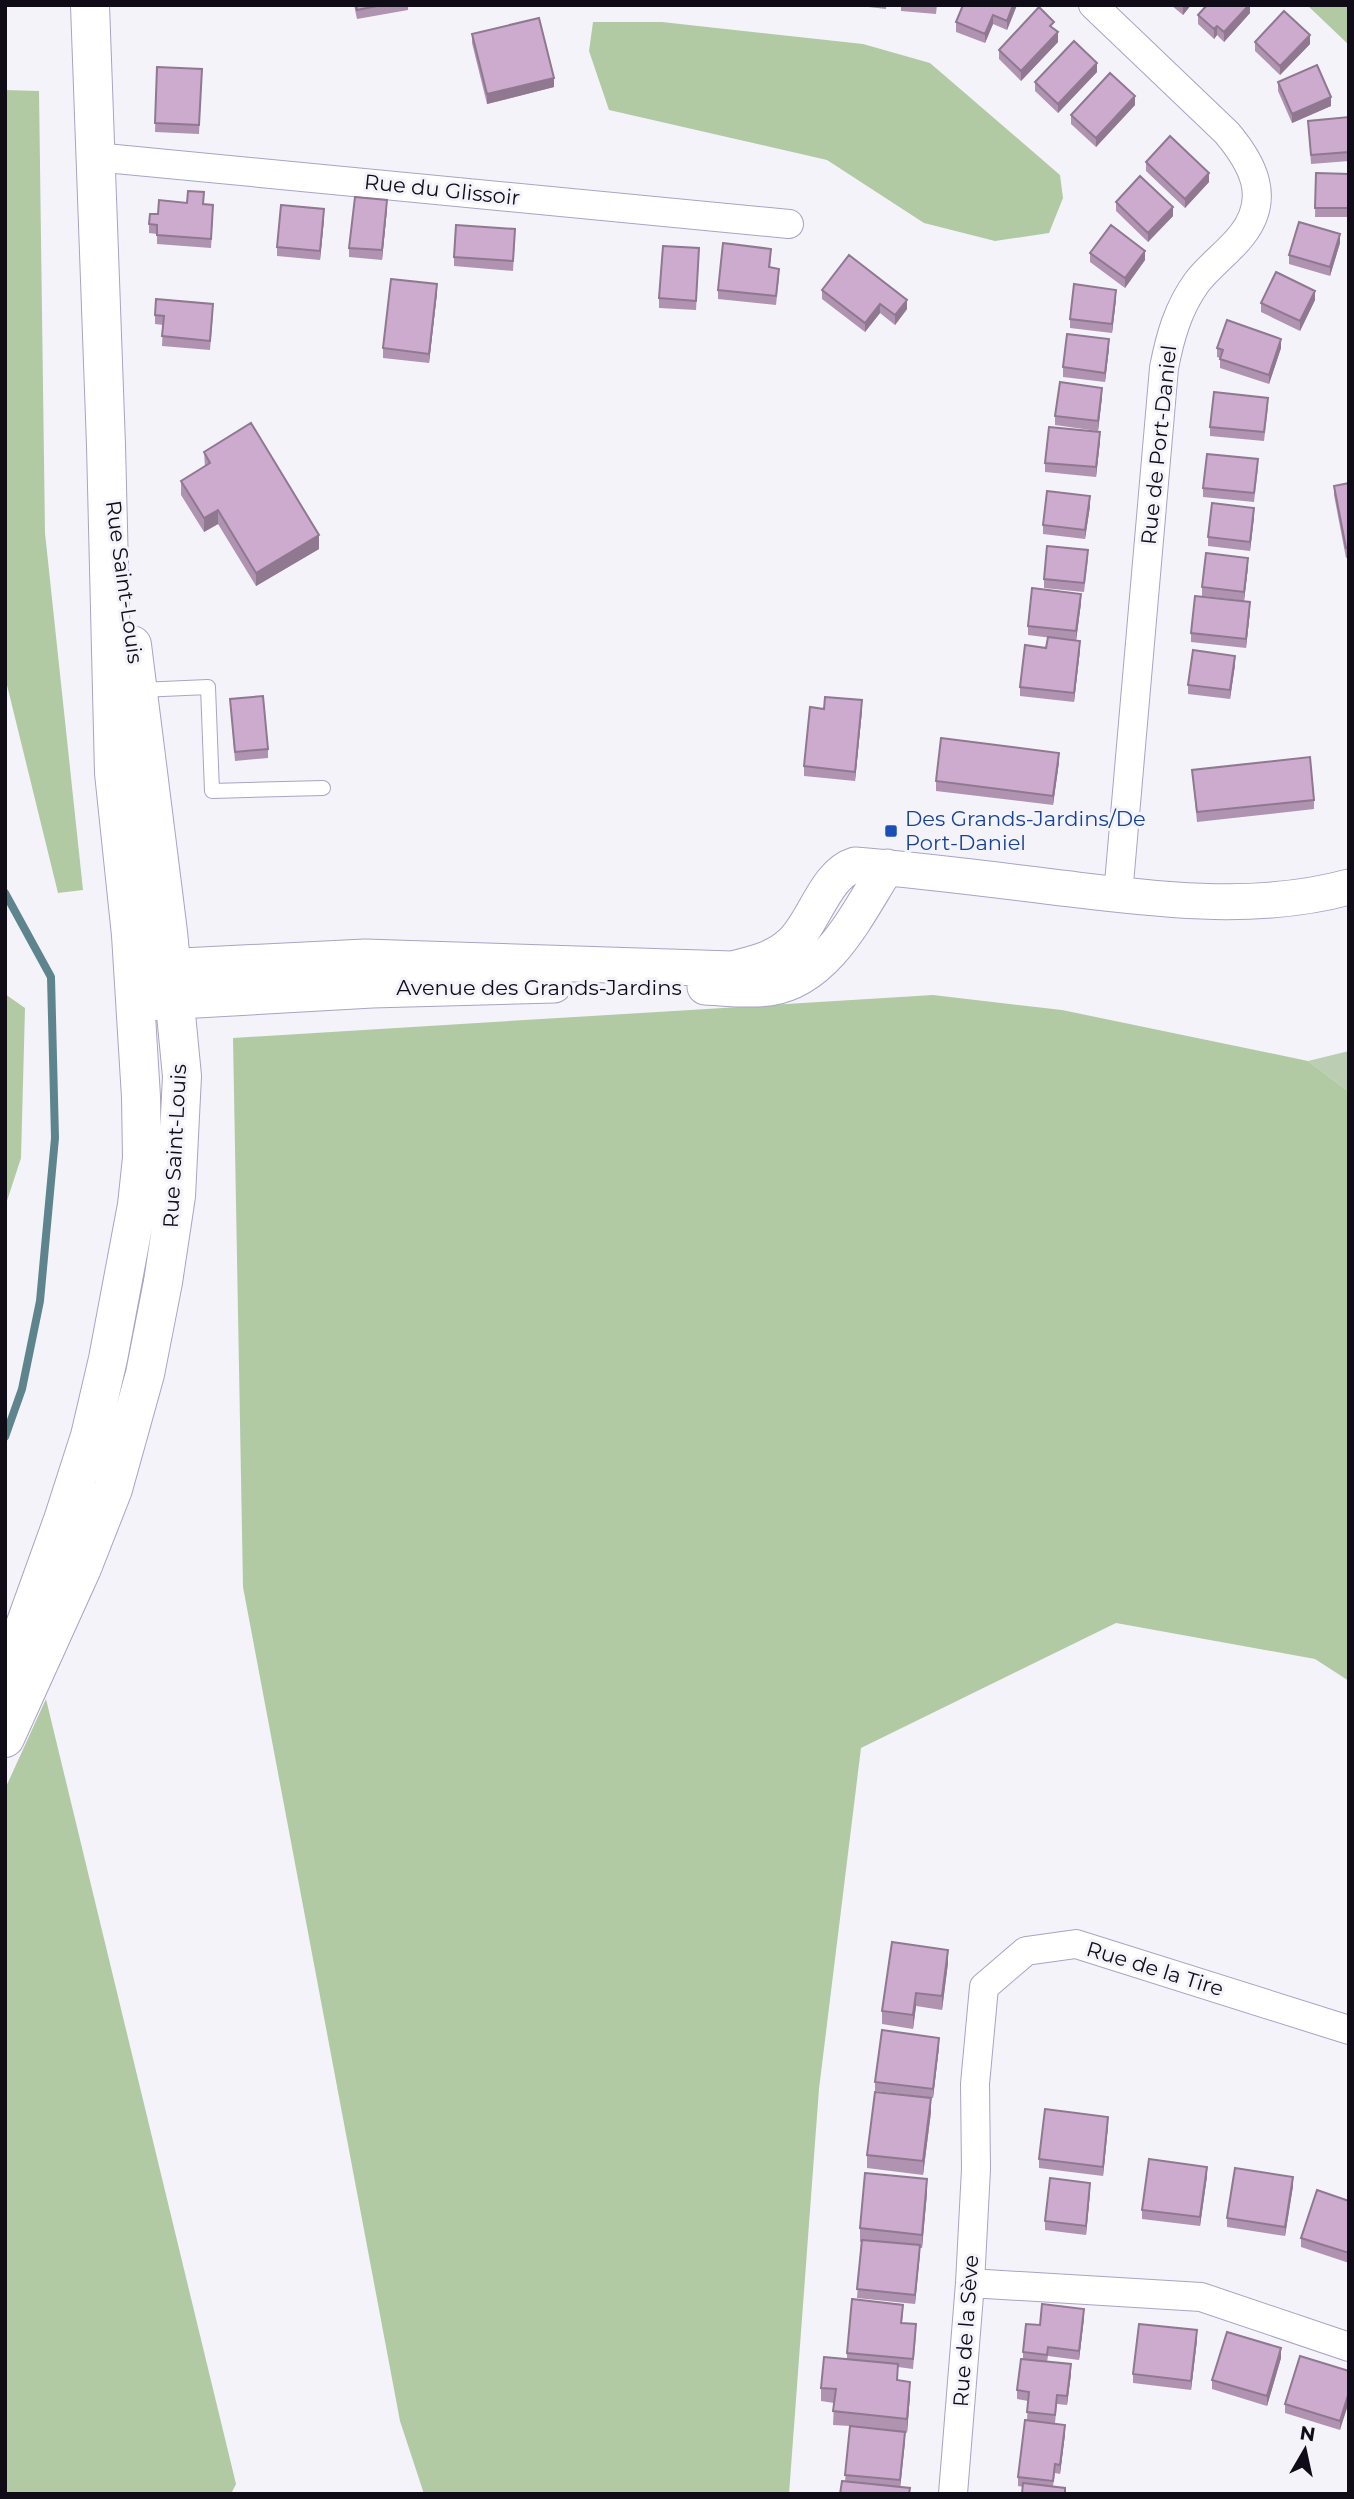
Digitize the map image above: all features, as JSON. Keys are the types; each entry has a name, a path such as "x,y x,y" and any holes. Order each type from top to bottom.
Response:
{"main road":[{"name":"Rue Saint-Louis","path":"5,1681 90,1436 137,1205 142,1158 141,1097 133,986 114,774 106,445 90,5"},
{"name":"Rue Saint-Louis","path":"5,1738 82,1568 113,1489 145,1374 176,1196 182,1076 138,690 106,445"}],"street":[{"name":"Rue de Port-Daniel","path":"1093,5 1227,133 1246,156 1255,175 1257,196 1254,217 1242,236 1198,280 1184,303 1171,334 1164,368 1118,895"},
{"name":"Rue du Glissoir","path":"95,157 789,224"},
{"name":"Avenue des Grands-Jardins","path":"133,986 173,984 372,990 580,985 751,990 781,986 802,976 824,959 887,867 1118,895 1211,902 1255,902 1321,894 1349,887"},
{"name":"Rue de la Tire","path":"976,2169 975,2084 984,1987 1026,1951 1076,1944 1349,2031"},
{"name":"Rue de la Sève","path":"953,2494 976,2169"},
{"path":"970,2283 1201,2297 1349,2347"}],"lane":[{"path":"138,690 208,687 212,791 323,788"}],"green space":[{"path":"1307,5 1349,5 1349,45"},
{"path":"593,22 662,22 863,44 930,63 1060,175 1063,198 1049,233 995,241 924,223 827,160 609,110 589,51"},
{"path":"5,90 39,91 45,533 83,890 58,893 5,677"},
{"path":"5,994 25,1008 21,1158 5,1207"},
{"path":"933,995 1062,1010 1308,1061 1349,1092 1349,1681 1315,1659 1116,1623 861,1748 819,2089 789,2494 424,2494 400,2421 243,1587 233,1038"},
{"path":"1349,1051 1349,1092 1308,1061"},
{"path":"46,1699 236,2484 231,2494 5,2494 5,1789"}],"building":[{"path":"356,5 382,5 357,10"},
{"path":"963,5 1013,5 1007,21 993,15 985,34 956,22"},
{"path":"1207,5 1249,5 1224,32 1217,26 1214,29 1198,15"},
{"path":"1039,7 1054,22 1050,26 1058,32 1021,71 999,50"},
{"path":"1284,11 1310,35 1280,66 1255,42"},
{"path":"539,18 554,78 487,94 472,34"},
{"path":"1074,41 1097,63 1058,104 1035,82"},
{"path":"1317,65 1331,97 1292,114 1278,82"},
{"path":"157,67 202,69 199,125 155,123"},
{"path":"1110,73 1135,96 1096,138 1071,115"},
{"path":"1349,117 1349,152 1311,155 1308,121"},
{"path":"1170,136 1209,173 1185,199 1146,162"},
{"path":"1316,173 1349,174 1349,208 1315,208"},
{"path":"1140,176 1173,207 1148,233 1116,202"},
{"path":"188,191 204,192 203,204 213,205 211,239 157,235 157,225 149,224 150,214 158,214 159,200 187,203"},
{"path":"355,197 387,200 382,250 349,248"},
{"path":"281,205 324,209 320,251 277,247"},
{"path":"1299,222 1340,234 1330,267 1289,255"},
{"path":"456,225 515,229 513,261 454,257"},
{"path":"1111,225 1145,251 1125,278 1090,253"},
{"path":"723,243 771,249 769,267 779,269 776,296 718,290"},
{"path":"663,246 699,248 696,301 659,298"},
{"path":"849,255 907,300 895,315 880,304 865,323 822,290"},
{"path":"1276,272 1315,291 1300,321 1261,303"},
{"path":"391,279 437,284 429,354 383,348"},
{"path":"1074,284 1116,290 1112,324 1070,319"},
{"path":"156,299 213,304 210,341 162,336 164,316 155,315"},
{"path":"1227,320 1281,339 1269,375 1220,359 1223,350 1217,348"},
{"path":"1067,334 1109,339 1105,373 1063,367"},
{"path":"1060,382 1102,388 1098,421 1055,416"},
{"path":"1214,392 1268,398 1264,432 1210,427"},
{"path":"251,423 319,535 256,573 218,510 204,518 181,481 210,463 204,452"},
{"path":"1049,427 1100,432 1096,467 1045,463"},
{"path":"1207,454 1258,459 1254,493 1203,488"},
{"path":"1349,483 1349,548 1346,548 1334,486"},
{"path":"1047,491 1090,496 1085,530 1043,525"},
{"path":"1212,503 1254,508 1250,542 1208,537"},
{"path":"1047,546 1088,550 1084,583 1044,579"},
{"path":"1206,553 1248,558 1244,592 1202,587"},
{"path":"1032,588 1081,594 1076,631 1028,626"},
{"path":"1195,596 1250,602 1246,639 1191,633"},
{"path":"1048,637 1080,641 1074,693 1020,687 1025,645 1046,648"},
{"path":"1193,650 1235,656 1230,690 1188,685"},
{"path":"263,696 268,749 235,752 230,699"},
{"path":"825,697 862,700 855,772 804,766 810,707 824,709"},
{"path":"941,738 1059,753 1053,796 936,781"},
{"path":"1310,757 1314,800 1197,812 1192,770"},
{"path":"892,1942 948,1950 942,1996 916,1993 913,2015 882,2011"},
{"path":"882,2030 939,2038 933,2089 875,2082"},
{"path":"875,2092 931,2098 923,2161 867,2155"},
{"path":"1045,2109 1108,2117 1103,2167 1039,2159"},
{"path":"1149,2159 1207,2167 1200,2217 1142,2210"},
{"path":"1235,2168 1293,2177 1285,2227 1227,2218"},
{"path":"865,2173 927,2179 922,2235 860,2228"},
{"path":"1050,2178 1090,2183 1086,2226 1045,2221"},
{"path":"1317,2190 1349,2201 1349,2253 1301,2238"},
{"path":"862,2240 920,2245 915,2295 857,2289"},
{"path":"852,2299 903,2305 901,2323 916,2324 913,2359 847,2353"},
{"path":"1042,2304 1084,2309 1079,2351 1048,2347 1047,2355 1023,2352 1026,2324 1040,2325"},
{"path":"1139,2324 1197,2330 1191,2381 1133,2374"},
{"path":"1227,2332 1281,2348 1267,2396 1212,2380"},
{"path":"1300,2356 1349,2371 1349,2392 1340,2421 1285,2404"},
{"path":"824,2357 898,2364 897,2380 910,2382 907,2419 833,2411 836,2389 821,2388"},
{"path":"1021,2359 1071,2364 1067,2396 1057,2395 1055,2415 1027,2412 1029,2392 1017,2390"},
{"path":"1025,2420 1065,2425 1060,2465 1055,2464 1053,2481 1018,2477"},
{"path":"850,2426 905,2432 900,2480 845,2475"},
{"path":"842,2481 910,2488 909,2494 840,2494"},
{"path":"1023,2483 1065,2488 1065,2494 1022,2494"}],"waterway":[{"path":"5,893 51,977 55,1138 40,1301 22,1389 5,1437"}],"place":[{"name":"Des Grands-Jardins/De Port-Daniel","path":"891,831"}]}
